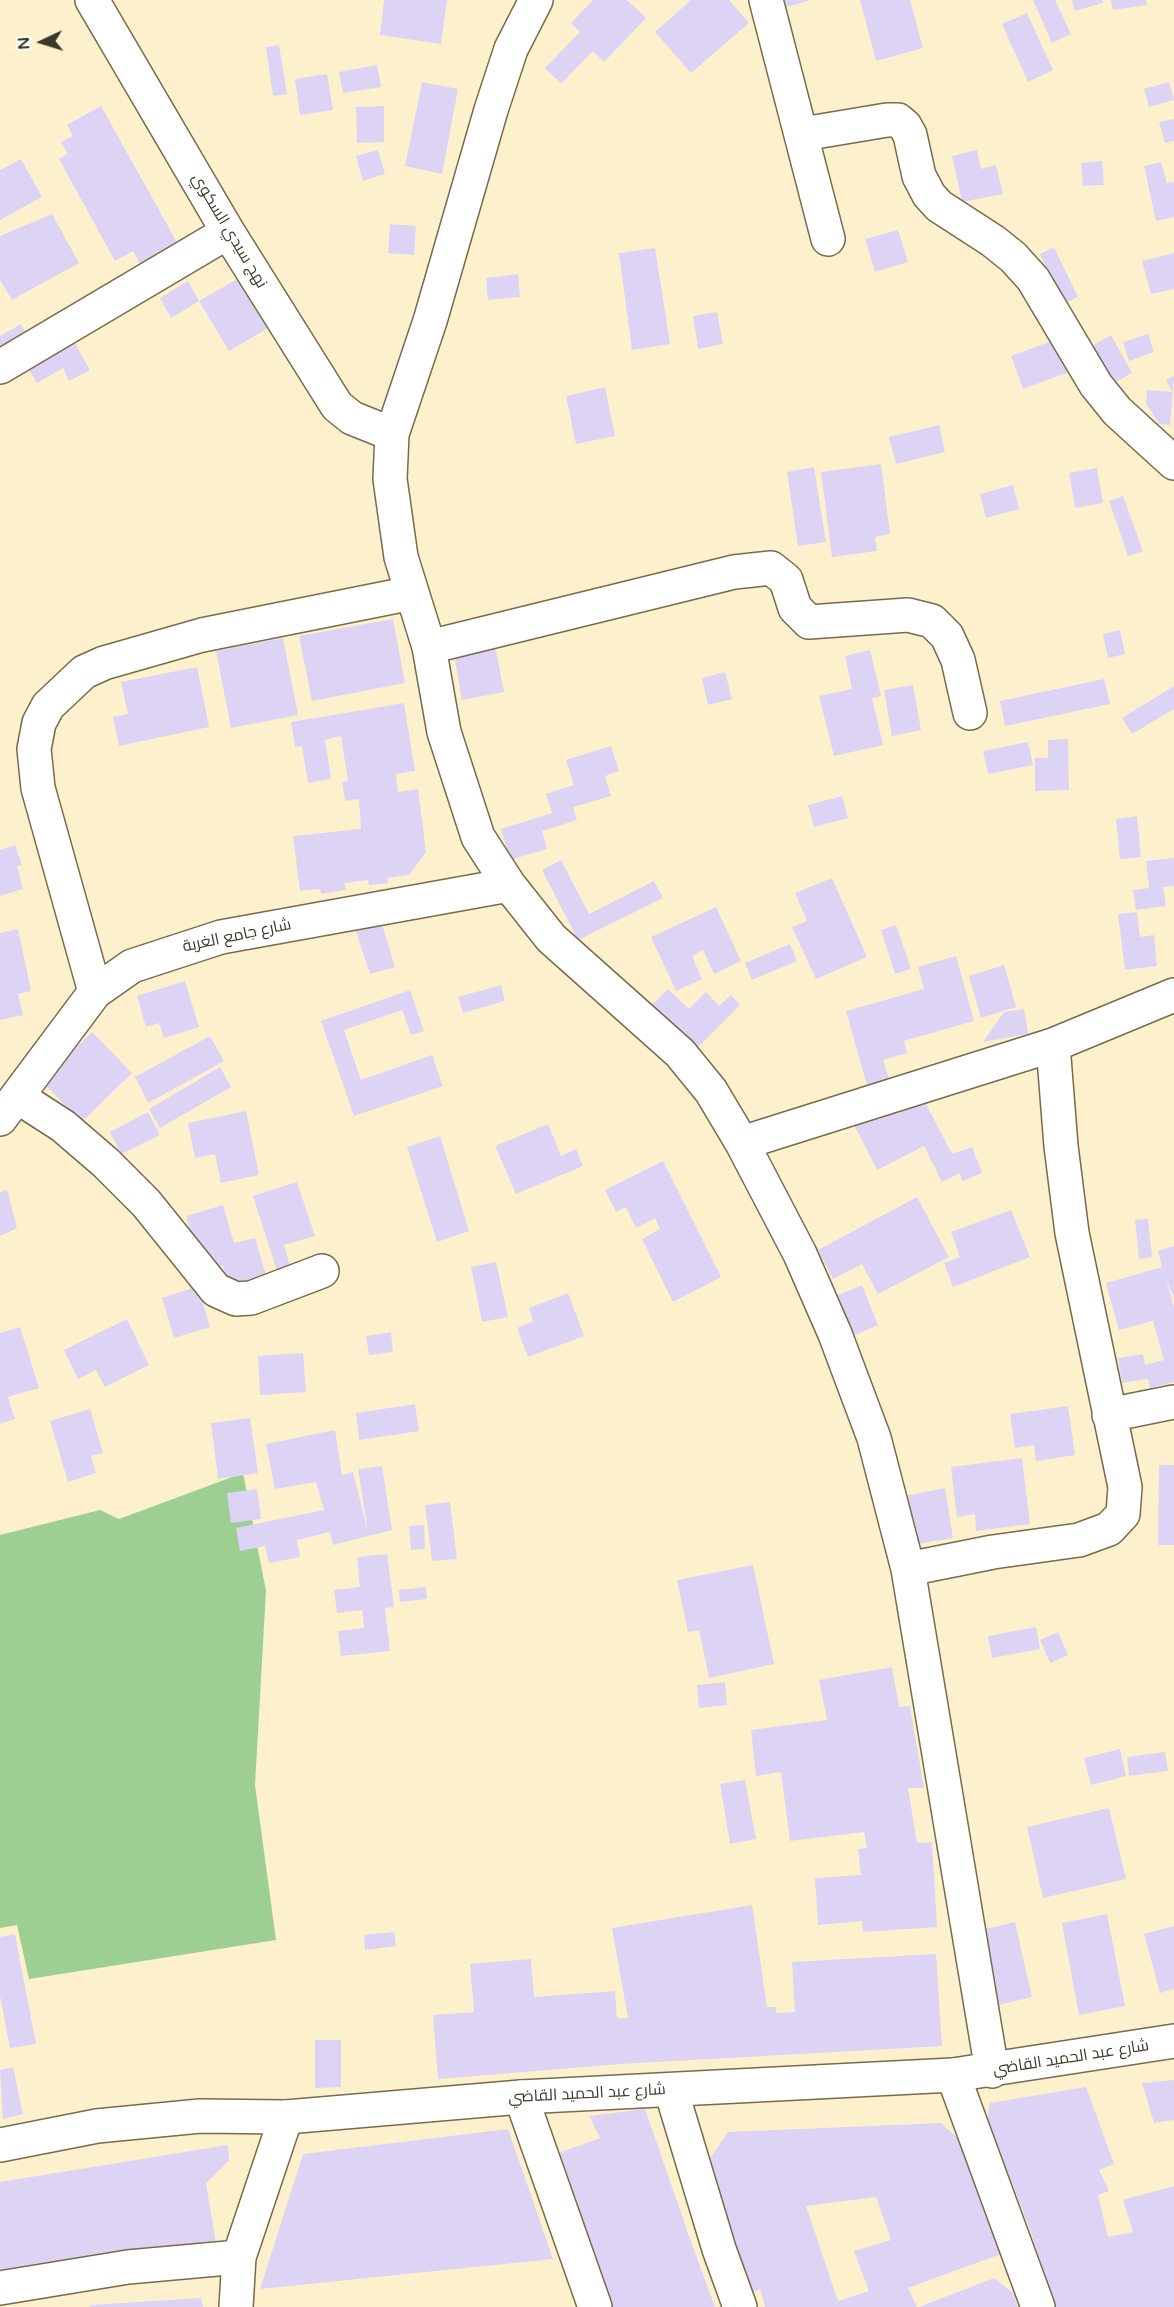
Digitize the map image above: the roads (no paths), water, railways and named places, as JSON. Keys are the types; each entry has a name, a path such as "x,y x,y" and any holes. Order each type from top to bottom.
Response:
{"street":[{"name":"نهج سيدي السكوي","path":"92,0 228,232 337,406 352,418 392,434"},
{"path":"536,0 511,50 491,110 430,321 392,434 390,479 400,557 429,646 444,732 478,837 509,885 551,938 680,1053 711,1091 742,1143 800,1254 835,1334 873,1438 908,1569 992,2071"},
{"path":"766,0 803,134 828,239"},
{"path":"803,134 887,120 898,120 905,126 910,135 919,176 929,195 939,206 1013,257 1033,279 1096,385 1117,411 1174,464"},
{"path":"0,367 228,232"},
{"path":"429,646 734,572 771,568 786,580 795,608 809,622 908,615 932,621 947,636 958,660 970,713"},
{"path":"94,992 38,788 34,749 39,723 48,706 84,672 104,663 202,635 412,593"},
{"name":"شارع جامع الغربة","path":"9,1108 94,992 132,966 221,937 509,885"},
{"path":"742,1143 1053,1045 1174,995"},
{"path":"908,1569 993,1552 1079,1540 1109,1529 1123,1514 1125,1486 1072,1233 1061,1146 1053,1045"},
{"path":"9,1108 63,1126 106,1163 146,1203 216,1290 236,1299 251,1298 322,1271"},
{"path":"1109,1415 1174,1402"},
{"name":"شارع عبد الحميد القاضي","path":"0,2145 108,2125 200,2116 286,2116 520,2097 953,2075 992,2071 1174,2041"},
{"path":"953,2075 1038,2307"},
{"path":"671,2090 719,2249 740,2307"},
{"path":"520,2097 595,2307"},
{"path":"236,2307 239,2258 286,2116"},
{"path":"21,2293 128,2267 239,2258"}]}
